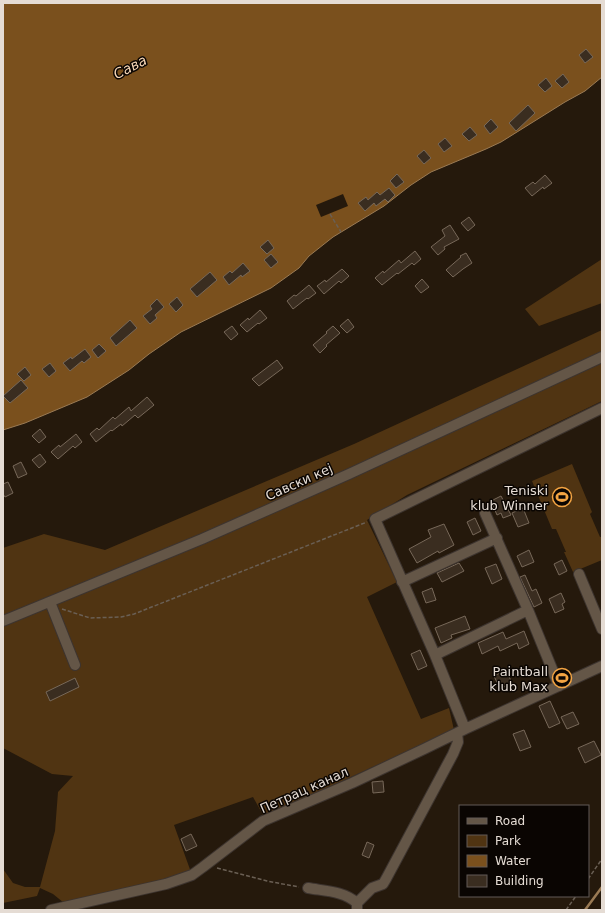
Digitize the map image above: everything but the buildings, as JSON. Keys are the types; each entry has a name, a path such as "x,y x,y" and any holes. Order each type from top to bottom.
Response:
{"street":[{"name":"Савски кеј","path":"3,621 51,604 202,539 349,474 602,357"},
{"path":"308,888 335,892 347,896 357,907 372,888 383,884 454,754 461,731 435,655 375,519 602,408"},
{"path":"485,513 528,610 559,686"},
{"path":"402,582 497,538"},
{"path":"579,574 602,629"},
{"path":"51,604 75,665"},
{"path":"435,655 528,610"},
{"name":"Петрац канал","path":"52,910 166,884 192,875 263,821 352,783 602,666"}],"path":[{"path":"330,214 341,232"},
{"path":"51,604 90,618 121,617 134,614 375,519"},
{"path":"589,878 602,859"},
{"path":"204,867 227,870 267,881 308,888"},
{"path":"566,910 575,897"}],"green space":[{"path":"602,259 602,303 539,326 525,309"},
{"path":"602,330 602,401 407,495 367,520 397,582 367,597 421,719 449,708 454,730 318,792 263,815 253,797 174,825 192,875 69,907 53,894 40,888 37,896 3,903 3,869 13,883 25,887 40,887 55,831 58,792 73,776 52,774 3,748 3,548 44,534 105,550 354,444"},
{"path":"572,464 592,512 590,514 600,537 602,537 602,560 573,572 556,529 552,529 532,481"}],"water":[{"name":"Сава","path":"3,3 602,3 602,77 585,91 501,142 431,172 384,206 333,237 309,256 299,268 271,288 181,332 129,370 87,397 25,423 3,430"}],"pier":[{"path":"343,194 348,206 321,217 316,205"}],"waterway":[{"path":"585,910 602,887"}],"place":[{"name":"Teniski klub Winner","path":"562,497"},
{"name":"Paintball klub Max","path":"562,678"}]}
